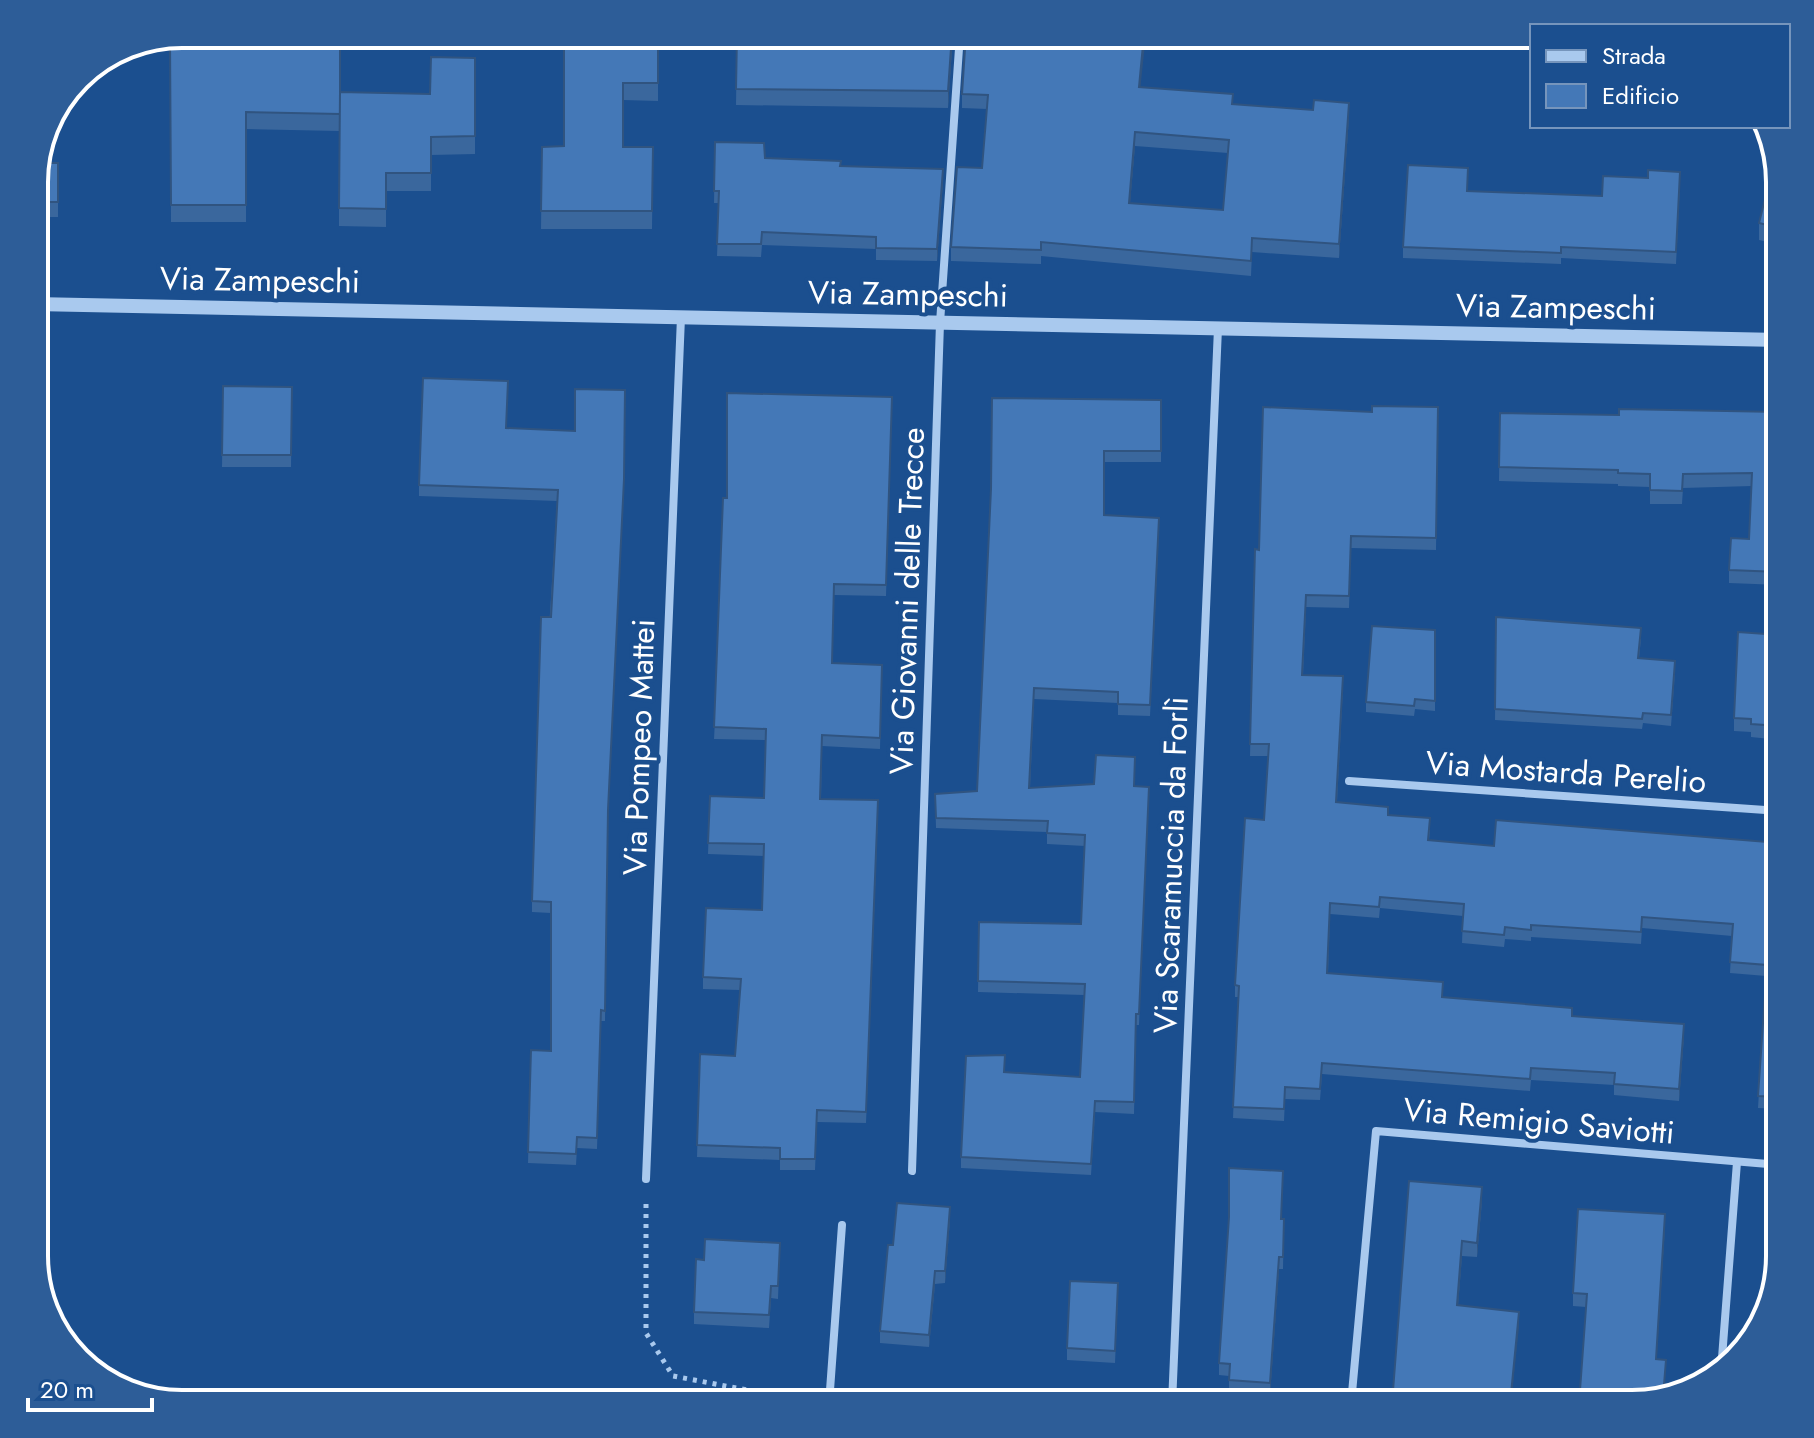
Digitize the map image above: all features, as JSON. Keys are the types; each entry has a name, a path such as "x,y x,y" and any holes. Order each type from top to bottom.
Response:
{"street":[{"name":"Via Giovanni delle Trecce","path":"912,1171 940,323 959,48"},
{"name":"Via Zampeschi","path":"48,304 1766,340"},
{"name":"Via Pompeo Mattei","path":"646,1179 681,317"},
{"name":"Via Scaramuccia da Forlì","path":"1173,1390 1218,328"},
{"name":"Via Mostarda Perelio","path":"1349,781 1766,810"},
{"name":"Via Remigio Saviotti","path":"1352,1390 1376,1131 1766,1164"},
{"path":"1722,1354 1737,1162"},
{"path":"830,1390 842,1225"}],"path":[{"path":"646,1179 646,1333 673,1376 747,1390"}],"building":[{"path":"340,48 340,114 246,112 246,205 171,205 170,49"},
{"path":"564,48 658,48 658,83 623,83 623,147 653,147 652,211 541,211 542,147 564,146"},
{"path":"737,48 951,48 948,91 736,89"},
{"path":"965,48 1143,48 1139,87 1233,94 1232,104 1313,110 1314,100 1349,103 1339,244 1252,238 1251,261 1041,242 1041,250 951,247 957,167 982,168 988,95 962,94","holes":["1135,132 1229,140 1223,210 1129,203"]},
{"path":"431,57 475,58 475,136 431,137 431,173 386,173 386,209 339,208 340,92 430,94"},
{"path":"715,142 764,143 765,158 841,161 840,166 943,169 937,249 876,248 876,237 762,232 761,244 717,244 719,191 714,191"},
{"path":"50,163 58,163 58,202 48,202"},
{"path":"1408,165 1468,168 1467,191 1602,196 1603,176 1648,178 1648,170 1680,172 1676,252 1561,247 1561,253 1403,247"},
{"path":"1766,195 1766,225 1759,223"},
{"path":"423,378 508,381 506,428 575,431 575,389 625,390 624,479 608,810 605,1011 601,1010 597,1138 577,1137 576,1154 528,1152 531,1050 551,1051 551,902 532,901 541,617 551,617 558,490 419,485"},
{"path":"223,386 292,387 291,455 222,455"},
{"path":"727,393 892,397 886,585 834,584 832,663 882,665 880,738 822,735 820,799 878,800 866,1112 817,1110 815,1159 780,1159 780,1148 697,1145 700,1054 735,1056 741,979 703,977 706,908 762,910 764,844 708,843 710,796 764,798 766,729 714,727 723,498 727,498"},
{"path":"992,398 1161,400 1161,451 1104,451 1104,515 1159,518 1150,705 1118,704 1118,692 1034,688 1029,788 1094,784 1096,755 1135,757 1134,786 1149,787 1134,1102 1095,1101 1091,1164 961,1157 966,1056 1005,1055 1004,1072 1080,1077 1085,984 978,981 979,922 1081,924 1085,835 1047,833 1048,821 936,818 935,794 977,791 991,489"},
{"path":"1372,406 1438,407 1436,538 1351,536 1349,596 1306,595 1302,675 1343,676 1336,802 1388,807 1388,815 1430,818 1428,840 1494,846 1496,820 1766,842 1766,965 1730,962 1733,924 1642,917 1641,932 1531,925 1531,930 1505,927 1504,935 1462,931 1464,904 1380,897 1379,907 1330,903 1327,973 1443,982 1442,997 1572,1008 1572,1016 1684,1024 1679,1089 1614,1084 1615,1073 1531,1068 1530,1079 1322,1063 1320,1089 1285,1087 1284,1109 1233,1107 1239,986 1235,985 1245,818 1264,820 1269,744 1250,744 1255,549 1259,550 1263,407 1372,412"},
{"path":"1619,409 1766,412 1766,571 1729,570 1731,538 1749,539 1752,473 1683,474 1682,491 1650,490 1650,474 1618,473 1618,470 1499,467 1500,413 1619,415"},
{"path":"1496,617 1641,628 1638,658 1675,661 1671,715 1643,713 1642,719 1495,709"},
{"path":"1372,626 1435,630 1435,701 1415,699 1414,706 1366,702"},
{"path":"1738,632 1766,634 1766,725 1751,724 1751,719 1734,718"},
{"path":"1766,980 1766,1096 1758,1096"},
{"path":"1229,1168 1283,1171 1283,1257 1279,1257 1270,1383 1229,1380 1230,1364 1219,1363 1229,1217"},
{"path":"1409,1181 1482,1187 1477,1243 1462,1241 1457,1305 1519,1312 1511,1390 1393,1390"},
{"path":"897,1203 950,1207 945,1271 935,1271 929,1335 880,1331 888,1245 893,1245"},
{"path":"1578,1209 1665,1214 1656,1359 1666,1360 1664,1386 1632,1390 1580,1390 1587,1294 1573,1293"},
{"path":"705,1239 780,1243 778,1286 771,1286 769,1315 694,1312 696,1259 704,1260"},
{"path":"1070,1281 1118,1283 1115,1351 1067,1348"}]}
